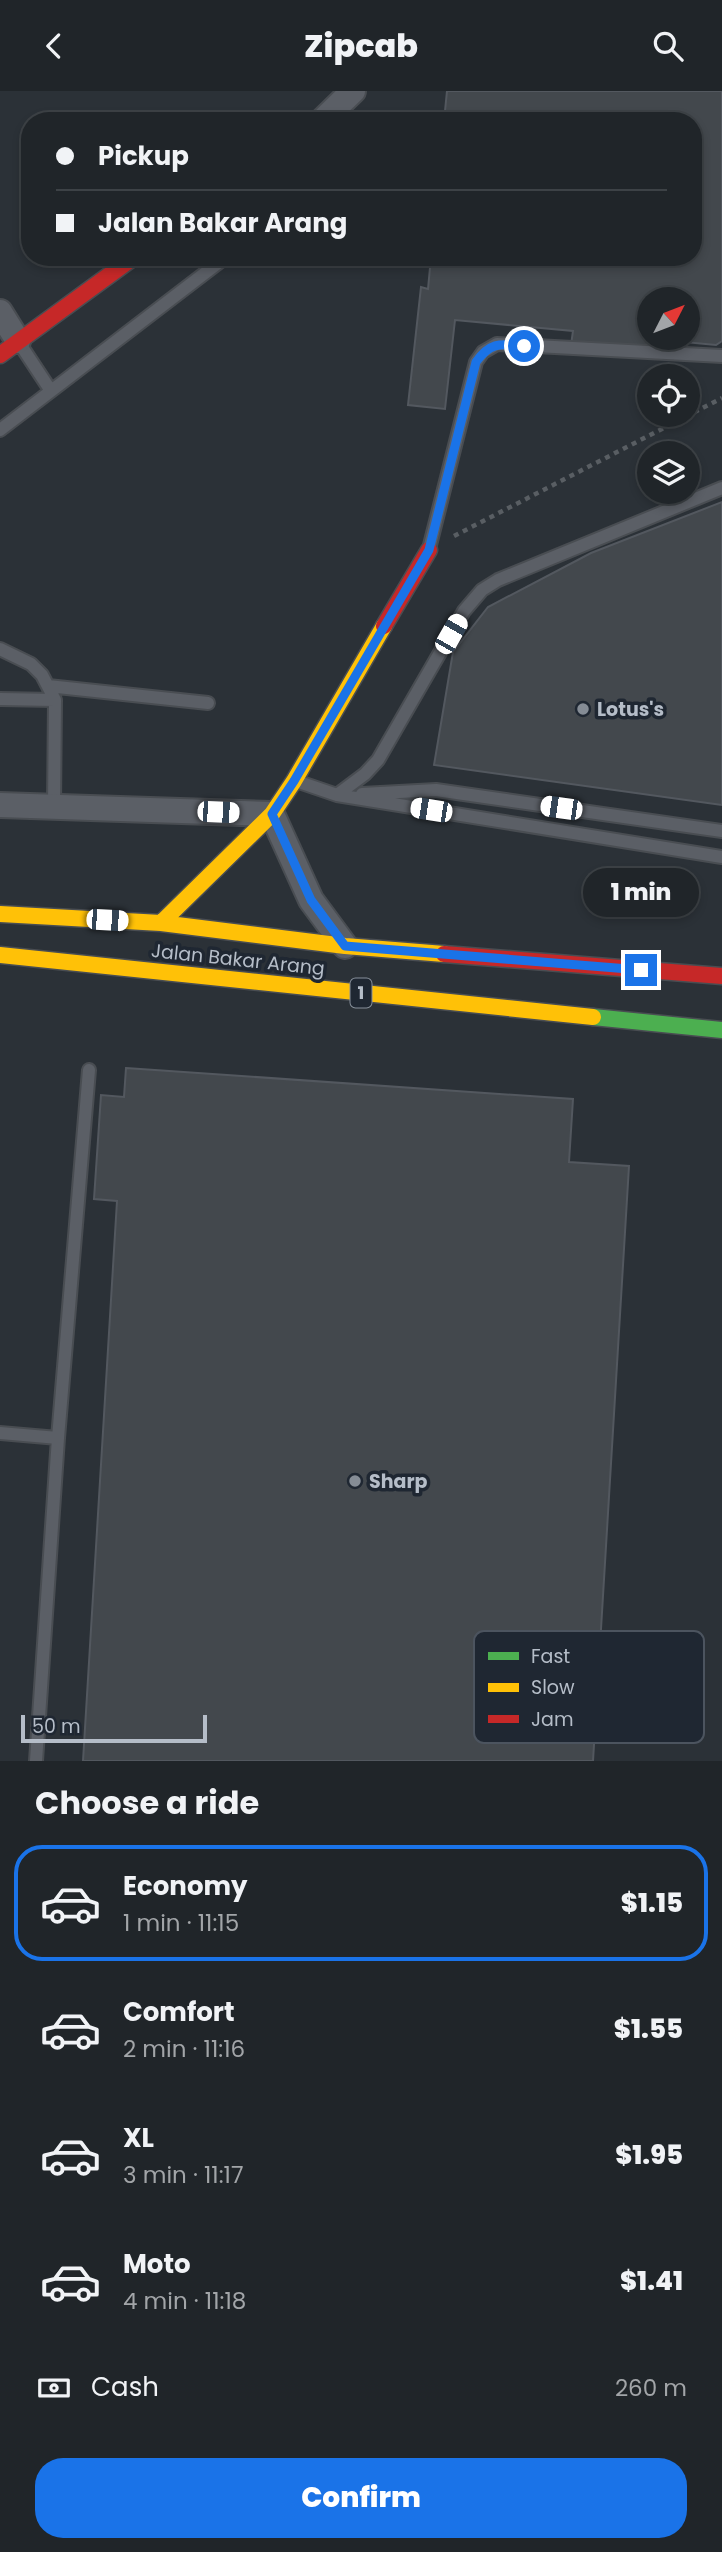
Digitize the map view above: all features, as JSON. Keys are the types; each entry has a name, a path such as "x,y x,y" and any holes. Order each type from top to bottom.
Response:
{"main road":[{"path":"9,348 122,266"},
{"path":"161,923 272,814 429,550"},
{"name":"Jalan Bakar Arang","path":"0,914 161,923 345,946 722,976"},
{"name":"Jalan Bakar Arang","path":"0,955 722,1030"}],"street":[{"path":"332,112 354,91"},
{"path":"0,312 9,348"},
{"path":"0,805 272,814 311,900 345,946"}],"lane":[{"path":"0,430 214,266"},
{"path":"429,550 476,362 483,352 497,344 722,356"},
{"path":"9,348 51,391"},
{"path":"337,795 365,774 378,760 464,611 482,590 498,580 722,488"},
{"path":"0,649 31,664 42,675 55,700 54,806"},
{"path":"48,686 208,703"},
{"path":"0,699 55,700"},
{"path":"294,781 337,795 722,857"},
{"path":"337,795 436,790 722,831"},
{"path":"686,851 690,827"},
{"path":"36,1761 58,1438 89,1070"},
{"path":"0,1433 58,1438"}],"path":[{"path":"429,550 722,398"}],"building":[{"path":"447,91 722,91 722,341 716,345 700,343 700,287 637,287 637,350 651,350 651,353 571,345 573,331 455,320 445,409 408,405 421,287 428,289 430,266 702,266 702,112 445,112"},
{"name":"Lotus's","path":"722,502 722,805 434,765 453,652 488,607 591,553"},
{"name":"Sharp","path":"126,1068 573,1099 569,1162 629,1166 601,1631 474,1631 474,1743 594,1743 593,1761 83,1761 117,1201 94,1199 101,1095 124,1097"}],"traffic: fast":[{"path":"593,1017 722,1030"}],"traffic: slow":[{"path":"161,923 272,814 384,626"},
{"path":"0,914 161,923 345,946 444,954"},
{"path":"0,955 593,1017"}],"traffic: jam":[{"path":"0,355 122,266"},
{"path":"384,626 429,550"},
{"path":"444,954 722,976"}],"place":[{"name":"Lotus's","path":"583,709"},
{"name":"Sharp","path":"355,1481"}],"route":[{"path":"524,346 497,344 483,352 476,362 429,550 272,814 311,900 345,946 641,970"}]}
